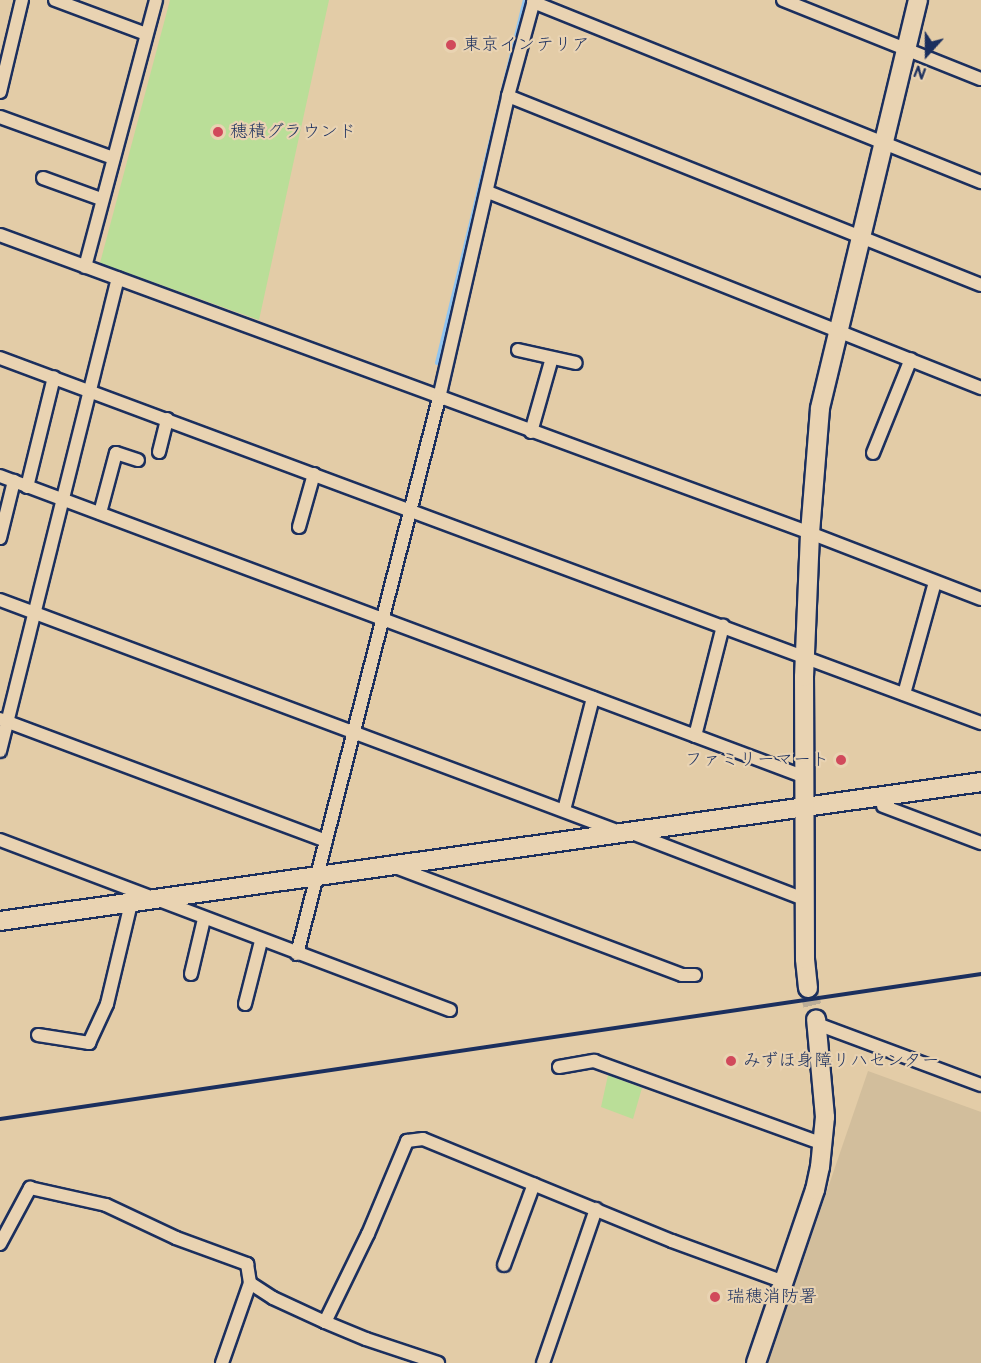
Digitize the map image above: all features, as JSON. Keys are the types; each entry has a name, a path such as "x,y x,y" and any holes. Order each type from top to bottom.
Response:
{"street":[{"path":"0,92 22,0"},
{"path":"55,0 146,34"},
{"path":"85,267 156,0"},
{"path":"783,0 981,80"},
{"path":"808,988 804,899 805,657 810,533 820,408 836,330 918,0"},
{"path":"297,954 384,620 488,192 508,96 534,1 981,182"},
{"path":"508,96 981,285"},
{"path":"0,117 113,158"},
{"path":"43,178 101,200"},
{"path":"488,192 981,388"},
{"path":"0,235 810,533 981,599"},
{"path":"0,751 4,720 34,612 118,279"},
{"path":"518,350 576,363"},
{"path":"0,358 981,723"},
{"path":"531,432 552,358"},
{"path":"873,453 910,359"},
{"path":"27,487 54,377"},
{"path":"159,452 167,419"},
{"path":"100,513 116,453 138,460"},
{"path":"299,527 314,474"},
{"path":"0,476 805,777"},
{"path":"0,538 14,481"},
{"path":"904,694 935,582"},
{"path":"0,600 804,899"},
{"path":"695,736 723,626"},
{"path":"564,810 592,698"},
{"path":"4,720 326,841"},
{"path":"0,921 317,878 981,782"},
{"path":"883,806 981,843"},
{"path":"0,840 261,941 450,1010"},
{"path":"393,867 682,975 695,975"},
{"path":"38,1035 89,1043 107,1004 131,903"},
{"path":"190,974 204,919"},
{"path":"245,1004 261,941"},
{"path":"756,1363 815,1190 823,1144 824,1096 817,1022 981,1085"},
{"path":"559,1067 594,1061 823,1144"},
{"path":"325,1322 368,1234 407,1141 423,1139 784,1282"},
{"path":"504,1265 534,1184"},
{"path":"0,1244 30,1188 106,1205 176,1238 247,1264 250,1282 222,1363"},
{"path":"543,1363 596,1209"},
{"path":"250,1282 273,1298 325,1322 366,1339 438,1363"}],"shaded area":[{"path":"868,1071 981,1112 981,1363 768,1363"}],"green space":[{"name":"穂積グラウンド","path":"170,0 329,0 259,320 100,263"},
{"path":"608,1075 642,1088 633,1119 601,1107"}],"waterway":[{"path":"437,363 525,0"}],"tunnel":[{"path":"808,988 816,1019"}],"railway":[{"path":"0,1119 981,974"}],"place":[{"name":"東京インテリア","path":"451,45"},
{"name":"穂積グラウンド","path":"218,132"},
{"name":"ファミリーマート","path":"841,760"},
{"name":"みずほ身障リハセンター","path":"731,1061"},
{"name":"瑞穂消防署","path":"715,1297"}]}
